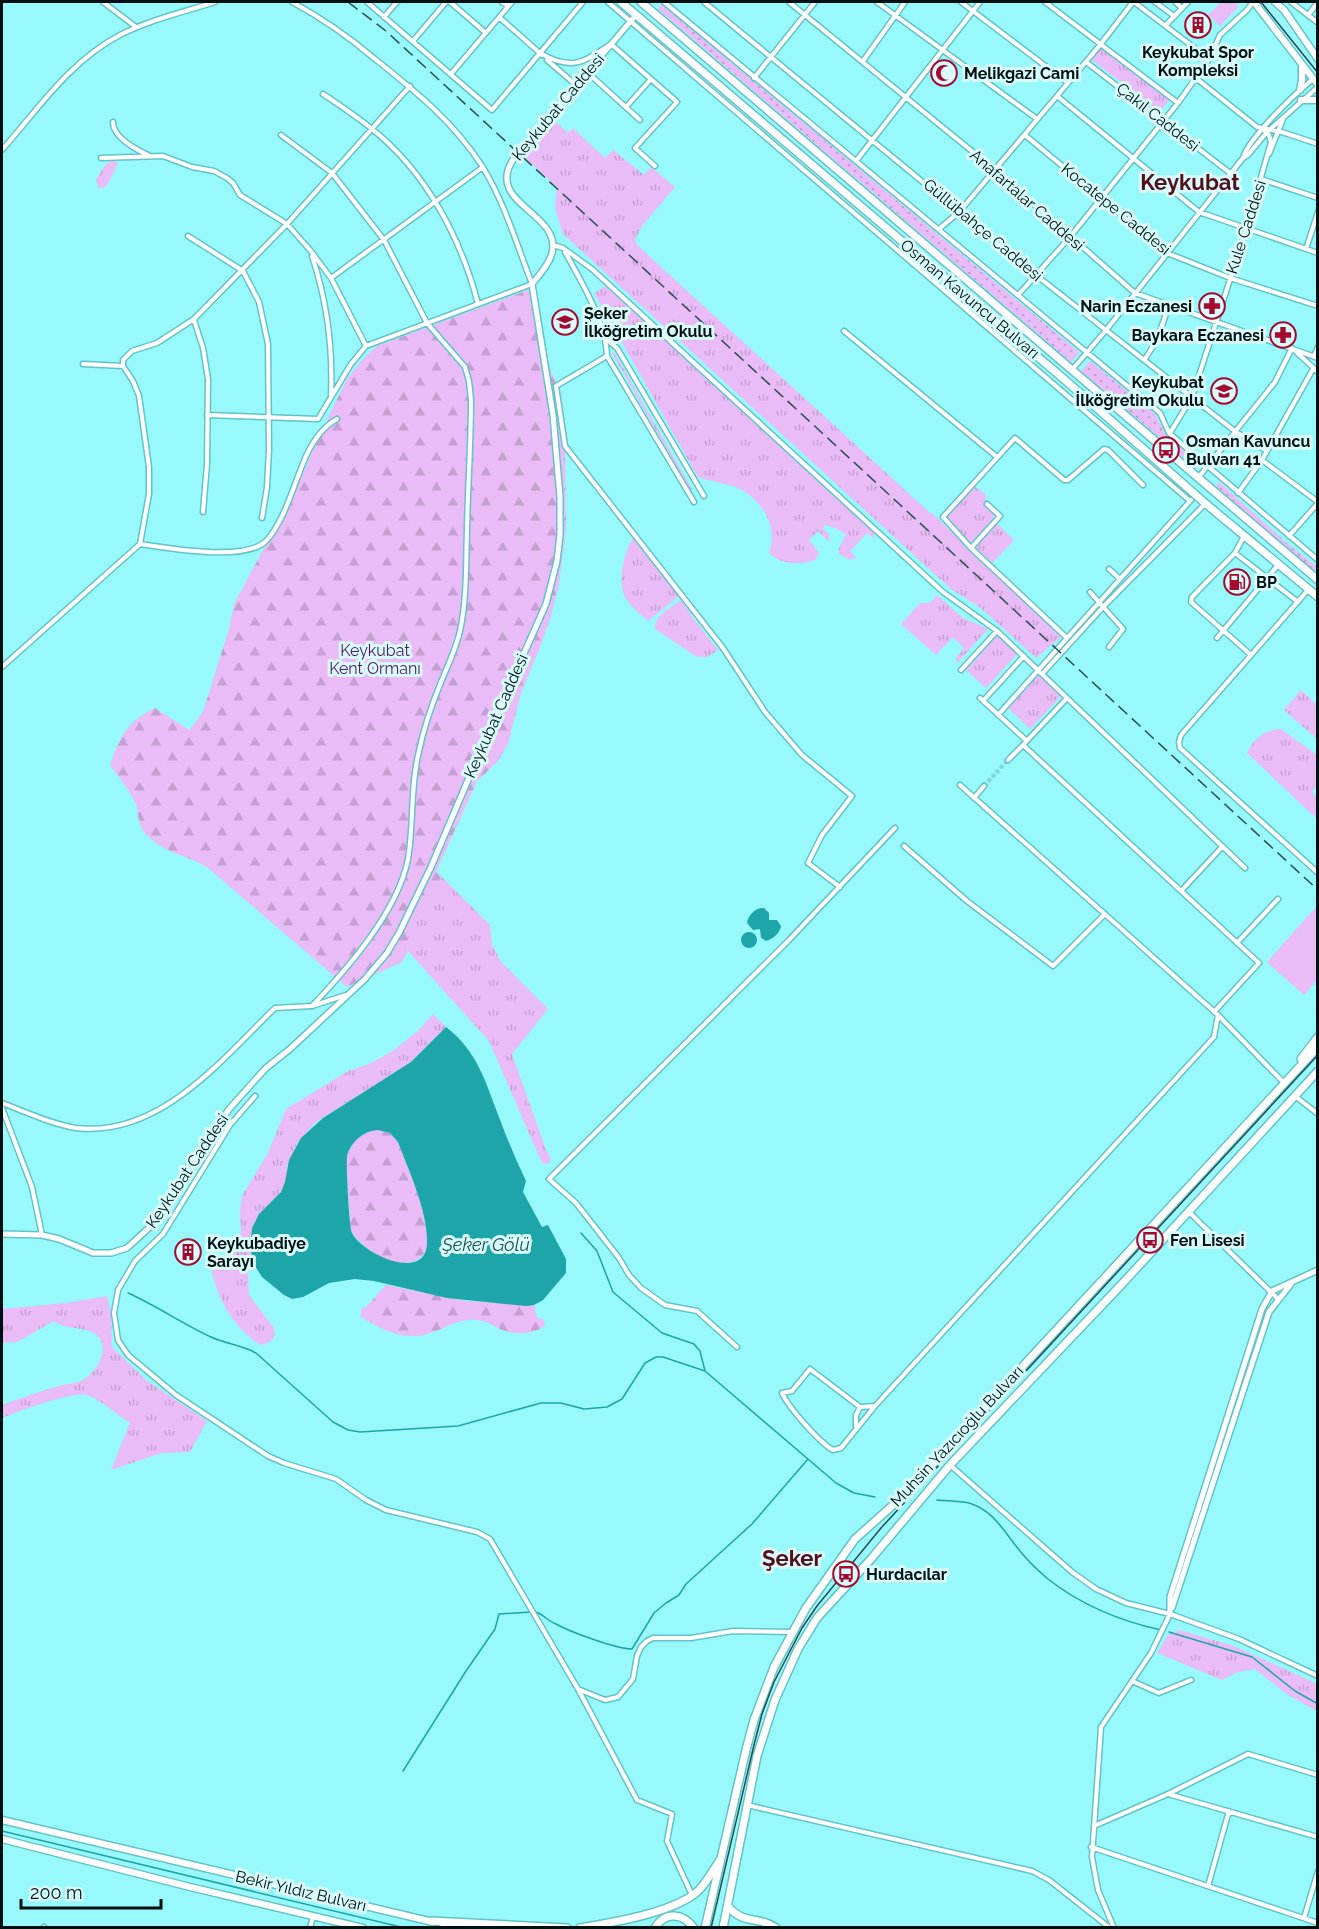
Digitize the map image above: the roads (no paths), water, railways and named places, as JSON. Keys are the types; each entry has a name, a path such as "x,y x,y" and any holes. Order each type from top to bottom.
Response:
{"highway":[{"name":"Osman Kavuncu Bulvarı","path":"621,2 1056,372 1244,537 1317,597"},
{"name":"Osman Kavuncu Bulvarı","path":"641,2 1317,580"},
{"path":"636,15 647,7"},
{"path":"1284,1083 1317,1037"},
{"name":"Muhsin Yazıcıoğlu Bulvarı","path":"705,1928 754,1720 774,1667 806,1608 863,1530 902,1497 1317,1047"},
{"name":"Muhsin Yazıcıoğlu Bulvarı","path":"724,1927 757,1756 775,1700 798,1649 817,1618 871,1559 950,1465 1122,1284 1317,1071"},
{"path":"1295,1096 1317,1078"},
{"path":"580,1928 644,1914 692,1896 702,1887 723,1855"},
{"path":"728,1906 736,1916 768,1923 776,1928"},
{"path":"655,1928 662,1919 674,1915 686,1919 694,1928"},
{"path":"724,1927 735,1921 746,1919"},
{"path":"431,1921 567,1928"}],"main road":[{"path":"1253,2 1316,82"},
{"path":"1275,2 1284,10 1317,59"},
{"path":"1300,90 1303,75 1301,63"},
{"path":"1301,100 1317,100"},
{"name":"Bekir Yıldız Bulvarı","path":"2,1820 460,1928"},
{"name":"Bekir Yıldız Bulvarı","path":"2,1839 363,1928"}],"street":[{"path":"103,2 137,27"},
{"path":"2,150 71,70 104,45 137,27 215,2"},
{"path":"292,2 342,32 410,86 447,122 483,167 506,216 532,284"},
{"path":"367,2 492,110 583,2"},
{"path":"384,17 397,2"},
{"path":"413,41 448,2 486,33"},
{"path":"502,2 507,6"},
{"path":"451,74 512,2"},
{"path":"608,2 1190,501"},
{"path":"647,7 654,2"},
{"path":"664,2 1160,413 1169,433 1317,560"},
{"name":"Güllübahçe Caddesi","path":"704,2 1037,276 1236,432 1267,451"},
{"name":"Anafartalar Caddesi","path":"789,2 995,170 1135,293 1316,357"},
{"path":"754,78 815,2"},
{"path":"877,2 1037,119"},
{"path":"863,61 905,2"},
{"path":"961,2 1068,83"},
{"path":"856,160 980,2"},
{"path":"1045,2 1178,103"},
{"path":"939,229 960,211 1100,45 1133,2 1209,59"},
{"path":"1155,2 1174,16"},
{"path":"1175,2 1182,8"},
{"path":"1166,25 1188,2"},
{"path":"1018,295 1070,237 1197,79 1220,35 1253,2"},
{"path":"1291,2 1309,14 1317,23"},
{"path":"1309,14 1317,2"},
{"name":"Keykubat Caddesi","path":"553,245 549,229 511,192 507,184 507,176 514,158 636,15"},
{"path":"499,17 576,85"},
{"path":"540,53 555,62 568,64 583,60 611,44 677,102 636,148 655,166"},
{"name":"Çakıl Caddesi","path":"1086,61 1230,173"},
{"path":"587,72 640,120"},
{"path":"626,107 651,79"},
{"path":"1197,79 1251,123 1267,130 1317,144"},
{"path":"1071,371 1243,158 1244,153 1267,130 1300,90 1316,82"},
{"path":"1267,130 1285,116 1316,82"},
{"path":"2,667 140,544 149,495 149,467 138,391 123,366 123,360 129,353 158,344 194,319 287,224 410,86"},
{"path":"323,94 372,129 410,168 435,201 461,251 478,304"},
{"path":"1057,96 1199,212 1317,253"},
{"name":"Kule Caddesi","path":"1169,433 1192,397 1269,154 1285,116"},
{"path":"113,122 114,130 124,140 150,156"},
{"name":"Kule Caddesi","path":"1267,130 1271,139 1269,154"},
{"path":"281,135 332,173 384,240 427,323 463,364 468,375 471,393 465,579 461,628 430,711 419,750 412,794 409,852 400,885 378,924 356,956 312,1006"},
{"name":"Kocatepe Caddesi","path":"1024,135 1167,253 1230,278 1317,306"},
{"path":"101,158 167,157 219,173 231,181 240,195 287,224 310,250 331,278 366,346"},
{"path":"331,278 483,167"},
{"path":"1261,179 1317,198"},
{"path":"1306,249 1317,212"},
{"path":"188,236 243,271 259,302 268,344 269,450 262,518"},
{"path":"207,415 316,420 321,417 345,373 366,346 532,284 549,261 553,245 563,248 592,269 943,592 997,631 1245,868"},
{"path":"563,248 580,279 607,339 608,356 694,502"},
{"path":"310,250 324,300 329,332 332,372 331,400"},
{"name":"Keykubat Caddesi","path":"2,1234 42,1235 59,1239 93,1253 111,1253 126,1248 152,1225 188,1167 230,1108 266,1068 290,1049 380,962 404,923 431,867 546,604 557,561 561,509 549,392 532,284"},
{"path":"1145,359 1157,340 1169,305"},
{"path":"194,319 207,367 207,464 203,512"},
{"path":"844,331 997,457"},
{"path":"607,339 617,348 704,496"},
{"path":"1316,357 1317,346"},
{"path":"1198,477 1275,382 1292,348 1315,370 1262,460 1238,492"},
{"path":"549,392 608,356"},
{"path":"83,364 123,366"},
{"path":"556,386 565,446 723,648 765,712 802,755 852,796 822,836 808,863 840,887"},
{"path":"140,544 213,552 244,549 262,544 280,519 313,442 325,426 337,419"},
{"path":"1067,638 971,548 942,517 1017,438 1065,480 1101,450 1106,449 1143,484"},
{"path":"1262,460 1317,503 1289,536"},
{"path":"998,715 1102,604 1120,579 1196,495"},
{"path":"971,548 1000,516 987,504"},
{"path":"1040,672 1067,638 1206,504"},
{"path":"1244,537 1235,553 1191,600 1192,604 1251,654"},
{"path":"1235,553 1298,602"},
{"path":"1217,638 1278,565"},
{"path":"1109,569 1120,579"},
{"path":"1308,590 1181,735 1179,746 1317,873"},
{"path":"1090,592 1123,629 1109,647"},
{"path":"961,670 997,631"},
{"path":"1024,656 981,700 1027,741"},
{"path":"1008,760 1068,699"},
{"path":"875,1406 860,1407 810,1369 792,1391 782,1393 794,1411 831,1449 841,1448 875,1406 1214,1037 1216,1014 1259,963 1023,745"},
{"path":"960,785 1216,1014 1284,1083"},
{"path":"974,798 984,786"},
{"path":"736,1347 696,1310 665,1305 641,1288 576,1203 549,1179 840,887 895,828"},
{"path":"904,846 967,901 1053,966 1105,914"},
{"path":"1180,891 1222,847"},
{"path":"1237,943 1278,898"},
{"path":"2,1106 76,1128 103,1127 128,1122 164,1106 196,1086 275,1008 312,1006 349,994"},
{"path":"255,1096 230,1125 163,1234 135,1262 118,1290 114,1313 119,1344 128,1355 176,1395 268,1455 284,1463 336,1479 366,1500 386,1510 471,1530 488,1537 495,1545 517,1588 578,1689 637,1800 672,1814 667,1841 692,1896"},
{"path":"1295,1096 1317,1114"},
{"path":"2,1106 32,1187 42,1235"},
{"path":"1189,1212 1278,1299"},
{"path":"1170,1614 1170,1597 1262,1309 1272,1291 1317,1269"},
{"path":"1112,1928 1095,1882 1091,1847 1101,1728 1151,1653 1170,1614 1269,1312 1295,1281"},
{"path":"856,1427 856,1415 860,1407"},
{"path":"950,1465 1088,1584 1126,1604 1170,1614 1239,1640 1317,1676"},
{"path":"578,1689 605,1700 618,1697 633,1679 636,1659 641,1647 653,1638 691,1638 733,1631 793,1632"},
{"path":"1132,1682 1159,1693 1191,1680"},
{"path":"1093,1826 1168,1794 1248,1754 1317,1775"},
{"path":"1168,1794 1317,1837"},
{"path":"747,1806 1032,1871 1049,1880 1112,1928"},
{"path":"1208,1886 1229,1811"},
{"path":"1091,1847 1317,1923"},
{"path":"1304,1918 1317,1871"},
{"path":"310,1928 313,1916"}],"water":[{"path":"764,908 769,913 769,920 777,920 781,926 776,935 766,941 761,938 760,929 753,930 747,923 753,912"},
{"path":"749,932 755,934 757,940 755,946 749,948 743,946 741,940 743,934"},
{"name":"Şeker Gölü","path":"446,1027 466,1047 479,1068 526,1181 523,1192 542,1227 548,1225 566,1259 566,1273 543,1300 534,1305 447,1298 374,1281 355,1279 329,1283 303,1297 292,1299 262,1277 255,1266 250,1248 252,1228 259,1214 281,1192 289,1160 301,1138 323,1118 411,1062","holes":["378,1130 390,1133 398,1142 417,1192 426,1231 427,1243 424,1255 416,1261 405,1263 393,1261 368,1249 358,1241 351,1228 347,1155 355,1141 363,1135"]}],"waterway":[{"path":"581,1233 597,1251 613,1292 662,1333 694,1344 700,1351 705,1371 836,1483 854,1493 875,1497"},
{"path":"128,1293 211,1337 256,1353 333,1422 348,1430 360,1432 458,1426 541,1403 561,1403 584,1409 607,1407 622,1399 645,1363 656,1357 663,1357 705,1371"},
{"path":"536,1612 553,1623 582,1635 632,1649 654,1613 679,1595 686,1584 752,1524 808,1459"},
{"path":"937,1500 969,1503 984,1510 996,1520 1035,1567 1074,1597 1116,1617 1161,1630"},
{"path":"403,1771 495,1629 499,1614 531,1612"},
{"path":"1169,1632 1252,1657 1295,1691 1318,1704"},
{"path":"2,1831 405,1928"}],"tunnel":[{"path":"984,786 1008,760"}],"tram line":[{"path":"1261,2 1318,73"},
{"path":"711,1928 762,1714 774,1682 802,1628 817,1606 881,1528 1318,1055"}],"railway":[{"path":"348,2 386,31 1318,890"}],"place":[{"name":"Keykubat Spor Kompleksi","path":"1198,25"},
{"name":"Melikgazi Cami","path":"944,73"},
{"name":"Narin Eczanesi","path":"1212,306"},
{"name":"Şeker İlköğretim Okulu","path":"565,322"},
{"name":"Baykara Eczanesi","path":"1283,335"},
{"name":"Keykubat İlköğretim Okulu","path":"1224,391"},
{"name":"Osman Kavuncu Bulvarı 41","path":"1166,450"},
{"name":"BP","path":"1237,582"},
{"name":"Fen Lisesi","path":"1150,1240"},
{"name":"Keykubadiye Sarayı","path":"188,1252"},
{"name":"Hurdacılar","path":"846,1574"}],"district":[{"name":"Keykubat","path":"1190,182"},
{"name":"Şeker","path":"792,1558"}],"park label":[{"name":"Keykubat Kent Ormanı","path":"375,659"}]}
